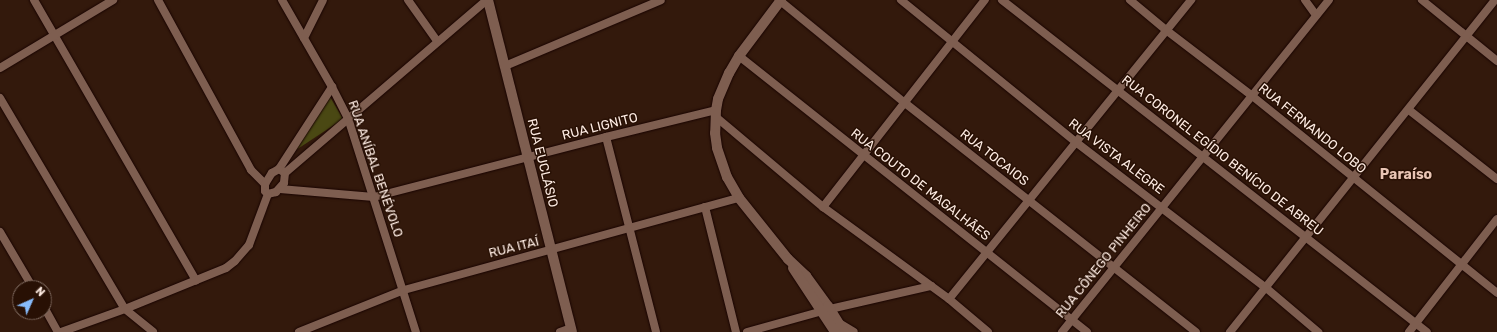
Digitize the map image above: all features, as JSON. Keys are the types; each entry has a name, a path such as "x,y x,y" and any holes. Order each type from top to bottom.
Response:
{"street":[{"path":"34,0 196,281"},
{"path":"0,68 113,0"},
{"path":"52,320 60,332 125,309 226,268 242,254 249,245 268,194 265,184 251,170 158,0"},
{"name":"RUA ANÍBAL BENÉVOLO","path":"282,0 348,118 404,290 416,332"},
{"path":"304,38 323,0"},
{"path":"408,0 437,42"},
{"path":"265,184 272,174 282,171 348,118 488,0"},
{"name":"RUA EUCLÁSIO","path":"488,0 571,330"},
{"path":"505,66 661,0"},
{"path":"780,0 739,56 722,89 716,114 715,133 722,165 739,198 788,259 806,276 837,328 854,332"},
{"name":"RUA TOCAIOS","path":"780,0 905,103 1196,332"},
{"name":"RUA VISTA ALEGRE","path":"901,0 1077,143 1265,287 1318,332"},
{"path":"823,207 985,0"},
{"name":"RUA CORONEL EGÍDIO BENÍCIO DE ABREU","path":"1002,0 1427,332"},
{"name":"RUA FERNANDO LOBO","path":"1130,0 1166,30 1354,177 1497,293"},
{"path":"949,299 1030,202 1191,0"},
{"path":"1305,0 1316,15"},
{"name":"RUA CÔNEGO PINHEIRO","path":"1062,332 1204,157 1251,95 1329,0"},
{"path":"1422,0 1497,61"},
{"path":"1230,332 1409,110 1495,0"},
{"name":"RUA COUTO DE MAGALHÃES","path":"739,56 863,156 1087,332"},
{"path":"268,194 272,194 280,189 284,184 282,171 332,87"},
{"path":"0,98 125,309 153,332"},
{"path":"1409,110 1497,178"},
{"path":"716,114 823,207 949,299 988,332"},
{"name":"RUA LIGNITO","path":"280,189 374,198 606,137 716,114"},
{"path":"606,137 656,332"},
{"name":"RUA ITAÍ","path":"299,332 404,290 492,265 552,251 739,198"},
{"path":"705,207 736,332"},
{"path":"1409,332 1497,219"},
{"path":"0,232 28,280"},
{"path":"747,332 826,311 931,286"},
{"path":"560,332 571,330"}],"shaded area":[{"path":"329,95 343,119 296,150"}],"district":[{"name":"Paraíso","path":"1406,175"}]}
